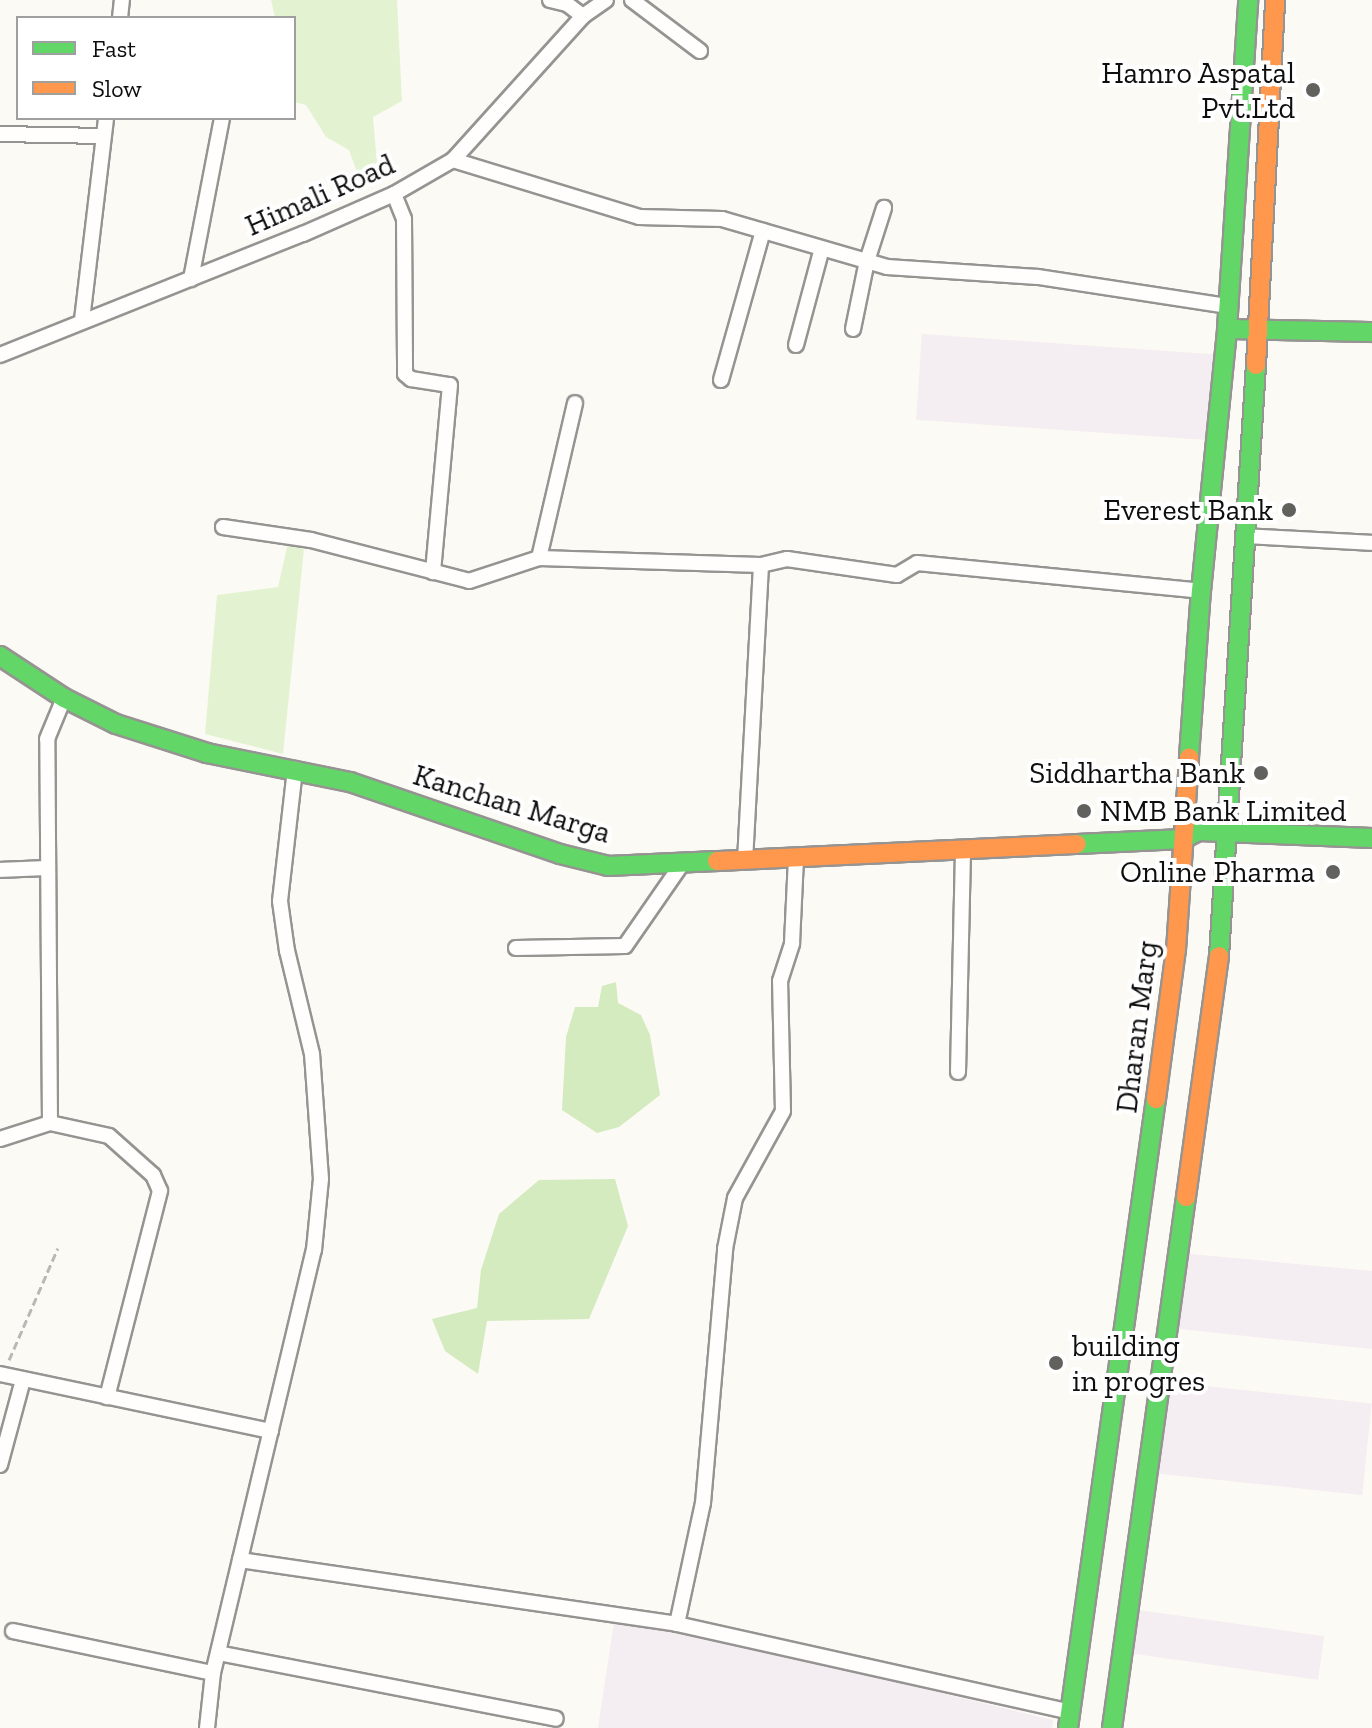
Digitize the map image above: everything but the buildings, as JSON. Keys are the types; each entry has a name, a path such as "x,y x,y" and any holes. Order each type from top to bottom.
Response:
{"main road":[{"name":"Dharan Marg","path":"1069,1720 1106,1473 1176,950 1201,591 1227,329 1248,0"},
{"path":"1112,1728 1207,1063 1220,950 1275,0"},
{"path":"1227,329 1372,332"},
{"name":"Kanchan Marga","path":"0,656 64,698 116,724 207,753 350,782 560,854 608,866 681,865 1183,839 1199,831 1372,838"}],"street":[{"path":"550,0 567,4 583,16"},
{"name":"Himali Road","path":"0,355 394,194 453,160 583,16 606,0"},
{"path":"632,0 700,51"},
{"path":"82,320 106,120"},
{"path":"191,279 222,120"},
{"path":"0,134 103,136"},
{"path":"453,160 639,217 722,219 887,267 1038,277 1228,306"},
{"path":"394,194 404,219 405,374 411,379 450,385 433,572"},
{"path":"853,329 867,261 884,208"},
{"path":"721,380 763,231"},
{"path":"796,345 822,248"},
{"path":"539,558 575,403"},
{"path":"223,527 311,540 469,581 539,558 761,565 787,559 897,575 917,563 1201,591"},
{"path":"1244,536 1372,543"},
{"path":"745,861 761,565"},
{"path":"50,1123 47,739 64,698"},
{"path":"207,1728 213,1673 314,1250 321,1179 312,1054 287,951 280,901 295,769"},
{"path":"958,1072 963,850"},
{"path":"677,1624 703,1503 725,1249 735,1198 783,1111 780,981 792,943 796,859"},
{"path":"516,948 625,946 681,865"},
{"path":"0,870 46,868"},
{"path":"0,1139 50,1123 109,1136 153,1175 160,1191 107,1397"},
{"path":"2,1374 271,1431"},
{"path":"0,1465 23,1380"},
{"path":"240,1560 677,1624 1069,1720"},
{"path":"13,1631 213,1673"},
{"path":"218,1653 556,1719"}],"path":[{"path":"2,1374 58,1248"}],"shaded area":[{"path":"922,334 1216,355 1210,440 916,420"},
{"path":"1170,1252 1372,1271 1372,1349 1179,1329 1169,1319"},
{"path":"1148,1380 1372,1404 1362,1495 1138,1471"},
{"path":"1138,1610 1324,1636 1318,1680 1132,1654"},
{"path":"615,1615 1053,1720 1052,1728 598,1728"}],"green space":[{"path":"271,0 397,0 402,101 373,117 377,163 358,175 349,150 326,137 306,105 296,102 296,16 275,16"},
{"path":"288,543 304,549 283,754 205,734 217,595 278,587"},
{"path":"616,982 618,1003 641,1015 650,1035 660,1095 619,1127 597,1133 562,1110 566,1037 575,1007 598,1007 602,986"},
{"path":"615,1179 628,1226 589,1319 487,1321 478,1374 445,1351 432,1319 477,1308 481,1270 499,1214 539,1180"}],"traffic: fast":[{"path":"1189,757 1201,591 1227,329 1248,0"},
{"path":"1227,329 1372,332"},
{"path":"1219,956 1256,365"},
{"path":"0,656 64,698 116,724 207,753 350,782 560,854 608,866 717,861"},
{"path":"1077,844 1183,839 1199,831 1372,838"},
{"path":"1068,1728 1156,1099"},
{"path":"1112,1728 1186,1197"}],"traffic: slow":[{"path":"1256,365 1275,0"},
{"path":"1156,1099 1176,950 1189,757"},
{"path":"717,861 1077,844"},
{"path":"1186,1197 1219,956"}],"place":[{"name":"Hamro Aspatal Pvt.Ltd","path":"1313,90"},
{"name":"Everest Bank","path":"1289,510"},
{"name":"Siddhartha Bank","path":"1261,773"},
{"name":"NMB Bank Limited","path":"1084,811"},
{"name":"Online Pharma","path":"1333,872"},
{"name":"building in progres","path":"1056,1363"}]}
